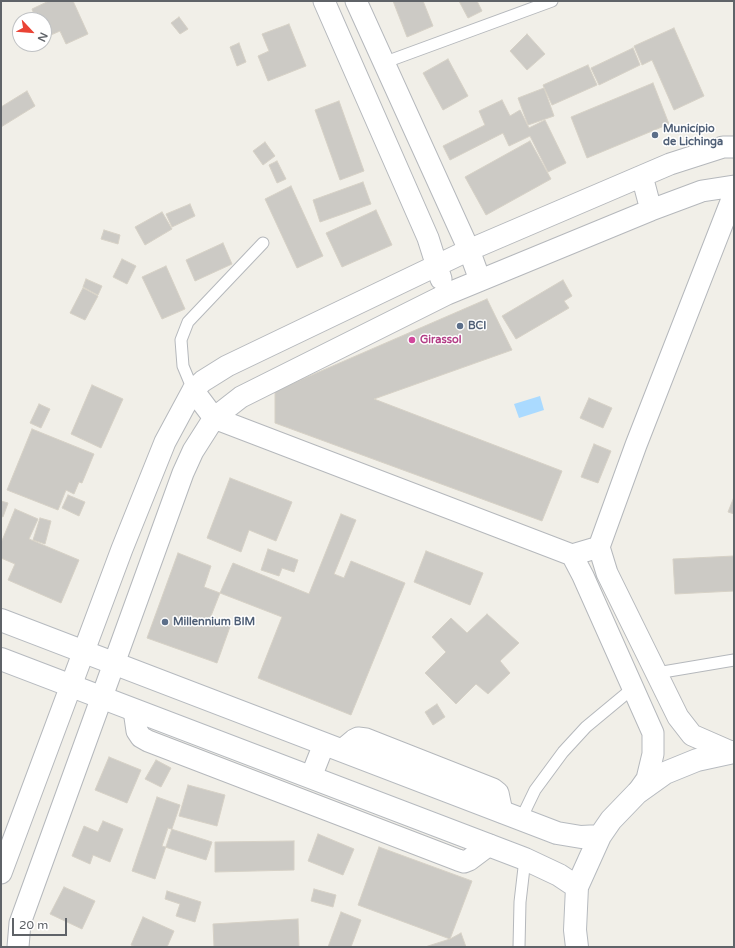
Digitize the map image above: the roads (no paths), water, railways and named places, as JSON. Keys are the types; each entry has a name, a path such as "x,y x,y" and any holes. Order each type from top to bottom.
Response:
{"street":[{"path":"324,1 428,238 447,294"},
{"path":"356,1 469,250 480,280"},
{"path":"356,76 383,63"},
{"path":"1,873 122,549 165,442 193,390 203,381 227,366 469,250 670,164 723,146 734,148"},
{"path":"642,176 651,210"},
{"path":"18,947 20,923 183,473 193,451 214,418 241,397 447,294 651,210 702,191 734,186"},
{"path":"732,752 692,735 678,717 610,580 599,547 639,438 734,194"},
{"path":"193,390 214,418 572,555 599,547"},
{"path":"572,555 584,576 653,732 653,754 648,779 637,793 611,820 600,836 577,887 575,930 577,947"},
{"path":"1,620 557,833 581,837 600,836"},
{"path":"1,659 525,859 559,875 577,887"},
{"path":"633,688 657,673"},
{"path":"134,710 137,731 140,737 148,741 464,862 489,845"},
{"path":"311,778 333,747"},
{"path":"637,793 665,773 697,760 732,752"},
{"path":"370,826 379,803"}],"lane":[{"path":"383,63 552,1"},
{"path":"193,390 183,366 181,340 188,322 263,243"},
{"path":"657,673 734,660"},
{"path":"512,816 536,790 563,752 586,727 633,688"},
{"path":"519,947 520,902 525,859"}],"water":[{"path":"540,396 544,410 519,418 514,404"}],"place":[{"name":"Município de Lichinga","path":"655,135"},
{"name":"BCI","path":"460,326"},
{"name":"Girassol","path":"412,340"},
{"name":"Millennium BIM","path":"165,622"}]}
